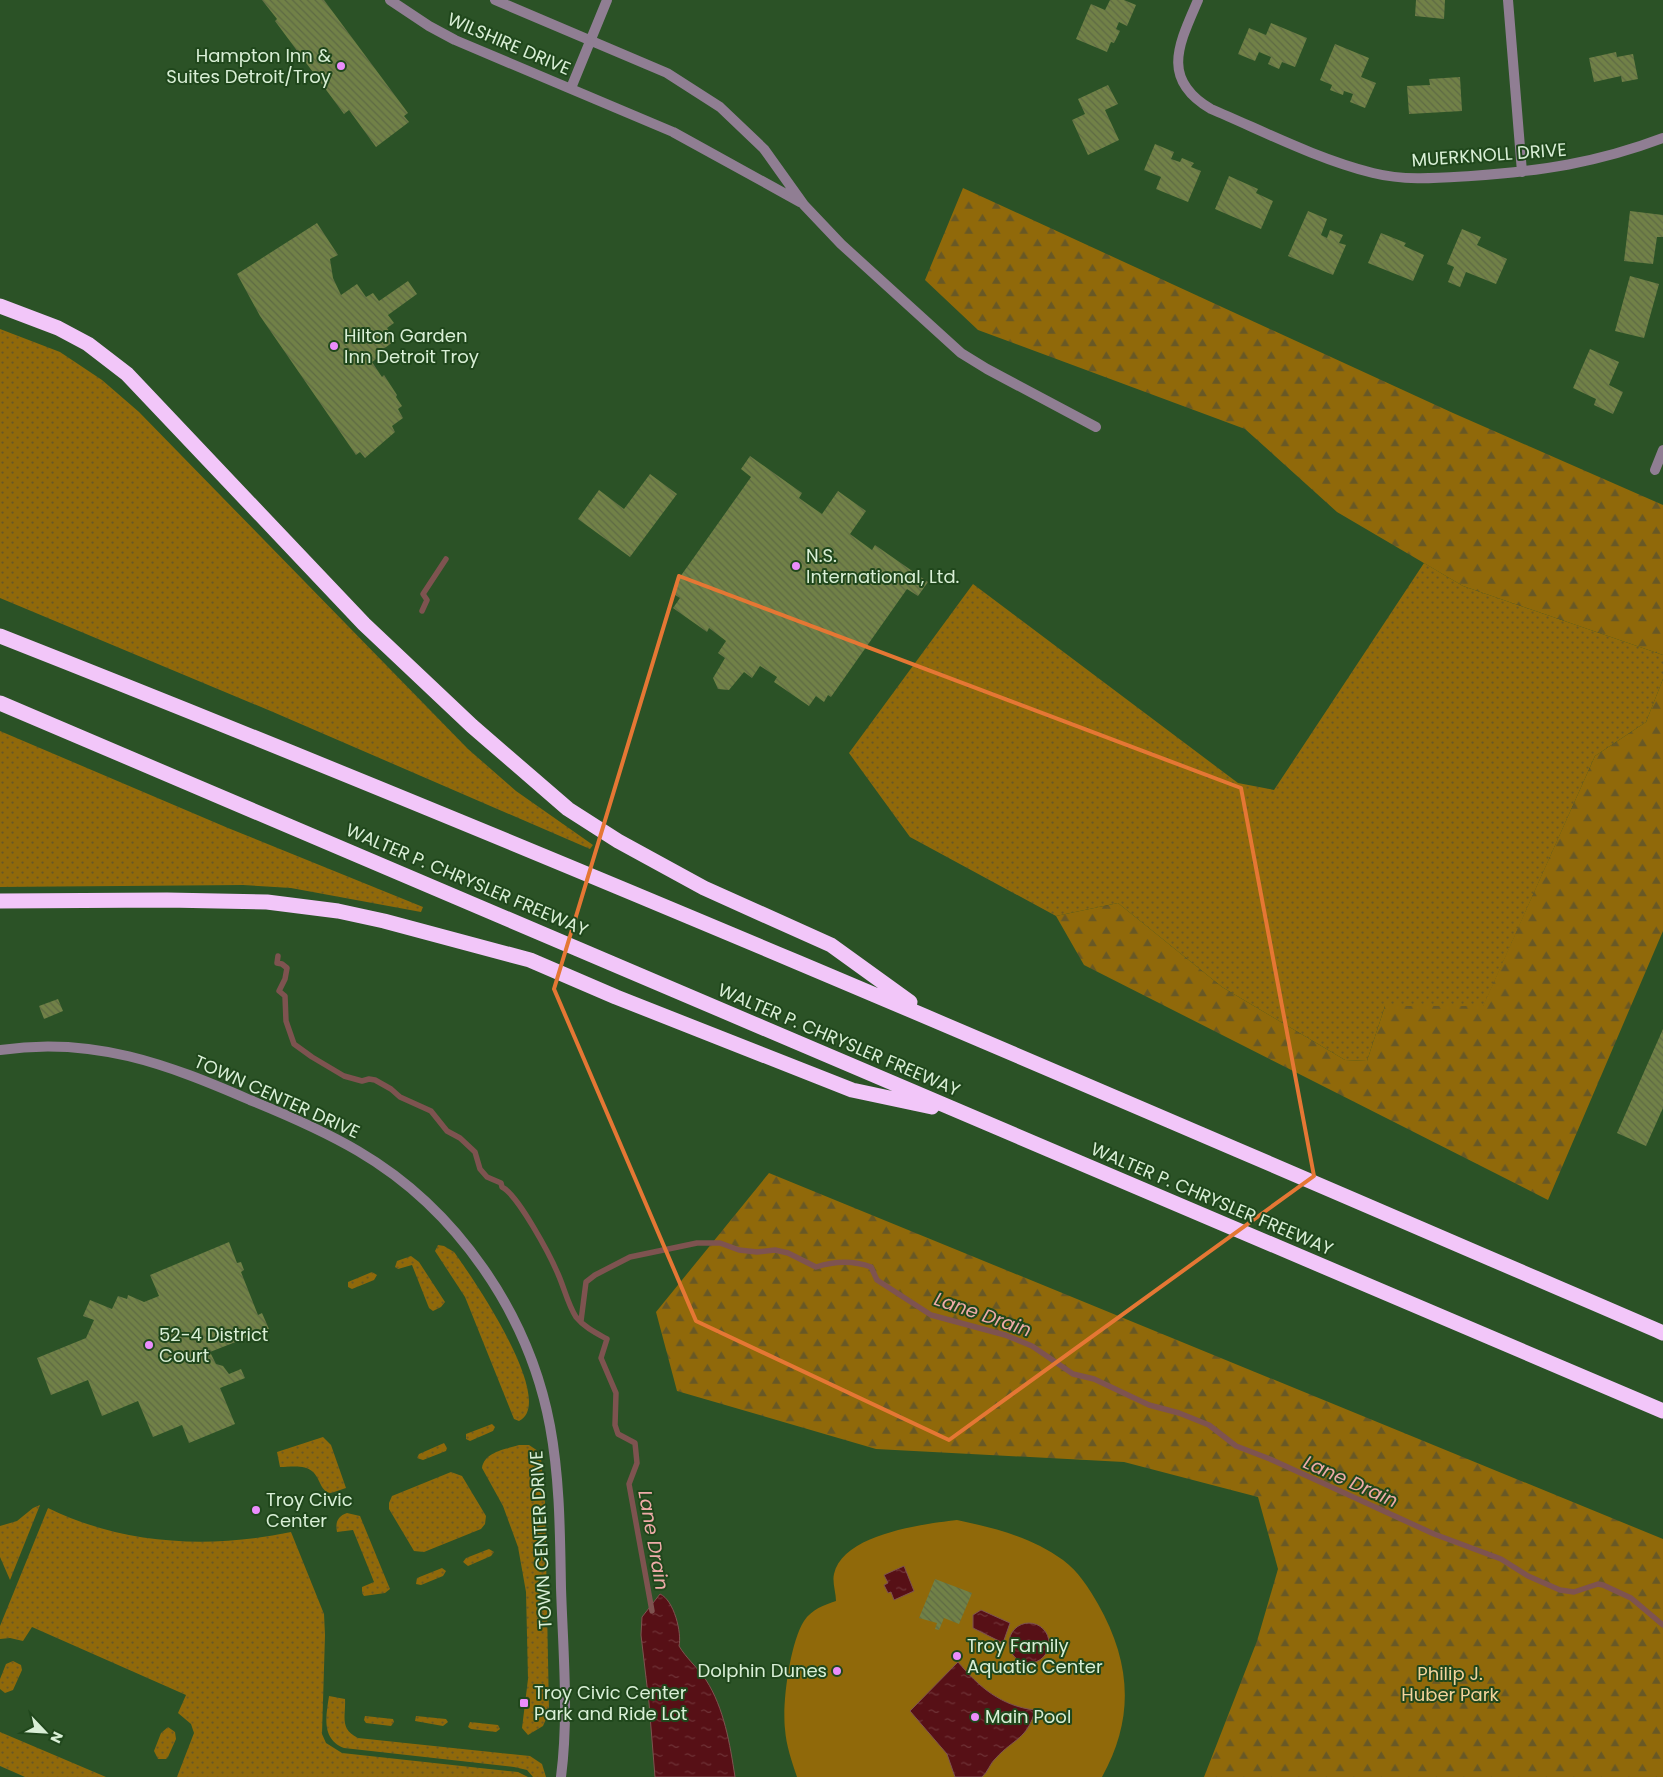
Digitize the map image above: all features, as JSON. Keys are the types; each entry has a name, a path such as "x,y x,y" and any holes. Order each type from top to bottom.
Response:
{"highway":[{"path":"0,306 66,332 88,344 127,374 364,624 472,726 568,809 618,840 704,888 831,945 932,1018"},
{"path":"0,636 216,721 932,1018 1663,1333"},
{"name":"WALTER P. CHRYSLER FREEWAY","path":"0,703 1663,1411"},
{"path":"0,901 167,900 259,902 338,911 375,919 530,960 616,997 852,1090 967,1115"}],"street":[{"name":"WILSHIRE DRIVE","path":"390,0 429,26 455,40 571,88 607,0"},
{"name":"WILSHIRE DRIVE","path":"495,0 591,39"},
{"name":"MUERKNOLL DRIVE","path":"1198,0 1179,46 1177,60 1182,84 1199,102 1341,163 1375,174 1436,179 1522,172 1582,164 1663,138"},
{"path":"1508,0 1522,172"},
{"path":"591,39 666,73 720,107 764,149 804,205 841,244 961,353 1096,427"},
{"path":"571,88 673,132 804,205"},
{"path":"1655,470 1663,450"},
{"name":"TOWN CENTER DRIVE","path":"0,1050 58,1046 108,1050 163,1065 243,1097 338,1139 380,1165 436,1212 469,1250 494,1285 518,1327 536,1372 551,1428 559,1512 564,1707 561,1777"}],"highlighted area":[{"path":"679,576 1241,788 1314,1176 949,1440 696,1321 554,989"}],"green space":[{"path":"963,188 1453,413 1663,505 1663,655 1463,586 1337,512 1245,429 978,330 925,280"},
{"path":"0,329 60,352 102,380 139,412 468,749 516,791 593,845 590,849 273,712 0,598"},
{"path":"1424,563 1463,586 1663,655 1663,679 1646,722 1595,756 1483,1007 1385,1006 1367,1061 1345,1060 1222,987 1118,903 1056,916 910,837 849,753 973,584 1238,783 1274,790"},
{"path":"1663,679 1663,931 1548,1200 1084,965 1056,916 1118,903 1222,987 1345,1060 1367,1061 1385,1006 1483,1006 1595,756 1646,722"},
{"path":"0,731 228,828 423,907 421,912 291,888 243,885 0,887"},
{"name":"Philip J. Huber Park","path":"769,1173 1663,1539 1663,1777 1204,1777 1257,1641 1278,1569 1258,1497 1124,1462 876,1449 677,1391 656,1312"},
{"path":"438,1245 454,1252 477,1285 508,1338 520,1365 528,1390 528,1409 519,1421 514,1419 465,1297 435,1251"},
{"path":"411,1256 419,1262 445,1302 441,1307 433,1311 429,1308 412,1265 398,1269 395,1267 397,1261"},
{"path":"372,1272 377,1275 374,1280 352,1289 348,1287 348,1282"},
{"path":"492,1424 495,1427 493,1431 470,1441 466,1439 466,1434"},
{"path":"323,1437 331,1445 346,1488 331,1493 325,1491 310,1469 297,1466 280,1467 277,1452"},
{"path":"444,1443 447,1448 446,1451 423,1460 417,1458 419,1454"},
{"path":"519,1445 529,1445 538,1451 541,1458 545,1502 549,1712 543,1726 528,1735 522,1728 528,1679 526,1592 518,1547 503,1506 482,1468 487,1458 491,1455"},
{"path":"451,1472 462,1476 486,1516 485,1524 481,1529 424,1552 414,1551 389,1509 392,1496"},
{"path":"40,1505 10,1580 0,1557 0,1526 17,1521 33,1508"},
{"path":"48,1508 106,1530 167,1540 229,1541 291,1532 324,1614 322,1734 326,1743 342,1753 518,1772 528,1777 177,1777 194,1733 191,1724 178,1713 186,1695 32,1627 23,1641 10,1638 0,1639 0,1626"},
{"path":"347,1513 360,1516 390,1589 385,1593 364,1596 362,1593 362,1587 374,1582 353,1530 337,1532 336,1525 338,1520"},
{"name":"Troy Family Aquatic Center","path":"957,1520 1012,1534 1051,1552 1074,1569 1098,1604 1117,1647 1125,1690 1124,1712 1120,1733 1113,1755 1102,1777 797,1777 787,1741 784,1718 791,1658 799,1631 807,1617 819,1608 836,1601 834,1574 840,1560 852,1549 868,1540 906,1528"},
{"path":"489,1549 494,1552 491,1556 468,1566 463,1562 466,1558"},
{"path":"442,1568 446,1571 443,1576 421,1585 416,1584 417,1578"},
{"path":"13,1661 21,1665 22,1670 13,1690 5,1693 0,1689 0,1679 6,1664"},
{"path":"329,1696 345,1699 346,1726 358,1738 530,1756 542,1764 546,1777 533,1777 527,1770 514,1767 344,1748 337,1744 328,1733 326,1719"},
{"path":"365,1716 393,1719 394,1722 391,1726 366,1723 364,1720"},
{"path":"416,1716 446,1719 448,1722 443,1726 415,1721"},
{"path":"470,1722 498,1725 500,1729 496,1732 471,1729 468,1727"},
{"path":"168,1727 175,1732 176,1739 168,1757 166,1759 158,1759 154,1751 161,1733"},
{"path":"0,1732 106,1777 25,1777 0,1766"}],"water":[{"path":"904,1566 914,1591 894,1600 891,1592 888,1593 884,1585 888,1583 884,1575"},
{"path":"660,1594 665,1597 676,1617 680,1640 679,1646 706,1680 722,1714 735,1777 655,1777 641,1635 642,1617"},
{"path":"981,1610 1010,1623 1003,1643 973,1628 973,1615"},
{"path":"1033,1623 1040,1626 1046,1632 1049,1643 1048,1651 1040,1660 1033,1663 1025,1663 1018,1660 1010,1651 1009,1639 1012,1632 1021,1624"},
{"name":"Main Pool","path":"958,1662 983,1687 1001,1700 1035,1710 1032,1720 1024,1733 994,1760 982,1777 955,1777 947,1754 910,1711"}],"building":[{"name":"Hampton Inn & Suites Detroit/Troy","path":"262,0 324,0 408,113 404,116 409,122 376,147 349,110 344,114 275,21 277,19"},
{"path":"1110,0 1124,0 1136,5 1127,26 1119,22 1116,29 1120,31 1114,43 1111,42 1107,52 1076,39 1091,4 1105,10"},
{"path":"1416,0 1445,0 1444,19 1415,16"},
{"path":"1271,23 1307,38 1295,67 1282,62 1279,69 1268,64 1271,57 1259,52 1255,61 1238,54 1249,28 1266,35"},
{"path":"1335,44 1369,58 1361,77 1376,83 1365,108 1350,102 1353,94 1344,91 1343,95 1330,90 1332,85 1320,80"},
{"path":"1616,52 1617,57 1633,54 1638,79 1622,82 1621,76 1594,82 1589,58"},
{"path":"1460,77 1462,111 1409,114 1407,86 1430,85 1429,79"},
{"path":"1108,85 1118,104 1105,110 1119,140 1088,155 1072,120 1085,114 1078,99"},
{"path":"1155,144 1174,152 1171,159 1180,162 1182,158 1194,163 1191,167 1201,171 1188,202 1156,189 1161,177 1144,170"},
{"path":"1229,176 1258,189 1256,193 1273,201 1261,229 1215,209"},
{"path":"1308,211 1327,219 1321,235 1327,238 1330,230 1343,235 1339,243 1346,245 1333,275 1288,256"},
{"path":"1630,211 1663,215 1663,237 1657,237 1653,264 1624,261"},
{"name":"Hilton Garden Inn Detroit Troy","path":"317,223 338,255 330,259 333,278 341,295 357,284 366,297 373,293 379,301 408,281 417,294 388,315 394,323 387,328 396,340 379,352 382,355 372,362 382,377 384,375 397,395 396,397 402,406 398,409 403,418 392,426 395,432 365,458 360,452 356,455 260,316 237,274"},
{"path":"1462,229 1481,237 1477,245 1507,259 1496,284 1466,272 1460,287 1448,282 1454,267 1447,264"},
{"path":"1381,233 1406,243 1404,246 1424,255 1413,281 1368,263"},
{"path":"1630,276 1659,284 1644,338 1615,331"},
{"path":"1590,349 1619,362 1609,385 1623,392 1613,414 1594,405 1596,399 1573,388"},
{"name":"N.S. International, Ltd.","path":"750,456 802,493 799,498 822,514 838,491 866,511 850,534 872,550 875,545 928,582 918,596 907,589 831,697 828,695 824,702 816,696 809,706 774,682 777,677 760,666 752,678 744,672 729,690 718,689 713,678 725,658 718,653 726,641 709,628 707,632 673,608 680,598 672,593 677,586 675,584 751,477 741,469"},
{"path":"650,474 677,494 630,557 578,519 599,490 624,509"},
{"path":"58,999 63,1011 44,1019 39,1006"},
{"path":"1663,1029 1663,1108 1646,1146 1617,1133"},
{"name":"52-4 District Court","path":"229,1242 237,1263 241,1262 244,1270 241,1272 258,1315 262,1313 269,1329 210,1352 216,1364 223,1366 229,1374 241,1369 245,1378 220,1388 235,1424 189,1443 182,1425 153,1437 138,1401 102,1416 88,1380 51,1395 37,1358 86,1338 94,1320 83,1316 90,1300 112,1309 118,1296 127,1299 128,1295 144,1302 159,1296 150,1275"},
{"path":"935,1579 972,1593 959,1624 944,1618 939,1630 935,1629 937,1623 919,1618"}],"waterway":[{"path":"422,611 427,600 423,594 446,559"},
{"path":"278,956 277,963 287,968 285,979 279,991 285,996 286,1021 294,1044 344,1076 362,1081 375,1080 391,1089 400,1097 431,1111 447,1131 460,1138 475,1152 480,1169 487,1177 501,1183 502,1187 509,1192 533,1226 554,1265 576,1317 586,1327 607,1339 601,1358 616,1393 615,1425 618,1434 635,1443 637,1463 629,1484 652,1611"},
{"name":"Lane Drain","path":"581,1321 586,1282 595,1275 630,1257 697,1243 720,1243 739,1250 757,1252 775,1250 788,1253 816,1267 830,1263 857,1263 871,1267 877,1280 931,1315 1005,1335 1032,1346 1073,1374 1094,1379 1149,1405 1179,1413 1209,1425 1236,1446 1270,1459 1434,1534 1501,1559 1528,1576 1560,1590 1574,1592 1598,1584 1603,1585 1631,1598 1663,1625"}],"place":[{"name":"Hampton Inn & Suites Detroit/Troy","path":"341,66"},
{"name":"Hilton Garden Inn Detroit Troy","path":"334,346"},
{"name":"N.S. International, Ltd.","path":"796,566"},
{"name":"52-4 District Court","path":"149,1345"},
{"name":"Troy Civic Center","path":"256,1510"},
{"name":"Troy Family Aquatic Center","path":"957,1656"},
{"name":"Dolphin Dunes","path":"837,1671"},
{"name":"Troy Civic Center Park and Ride Lot","path":"524,1703"},
{"name":"Main Pool","path":"975,1717"}]}
